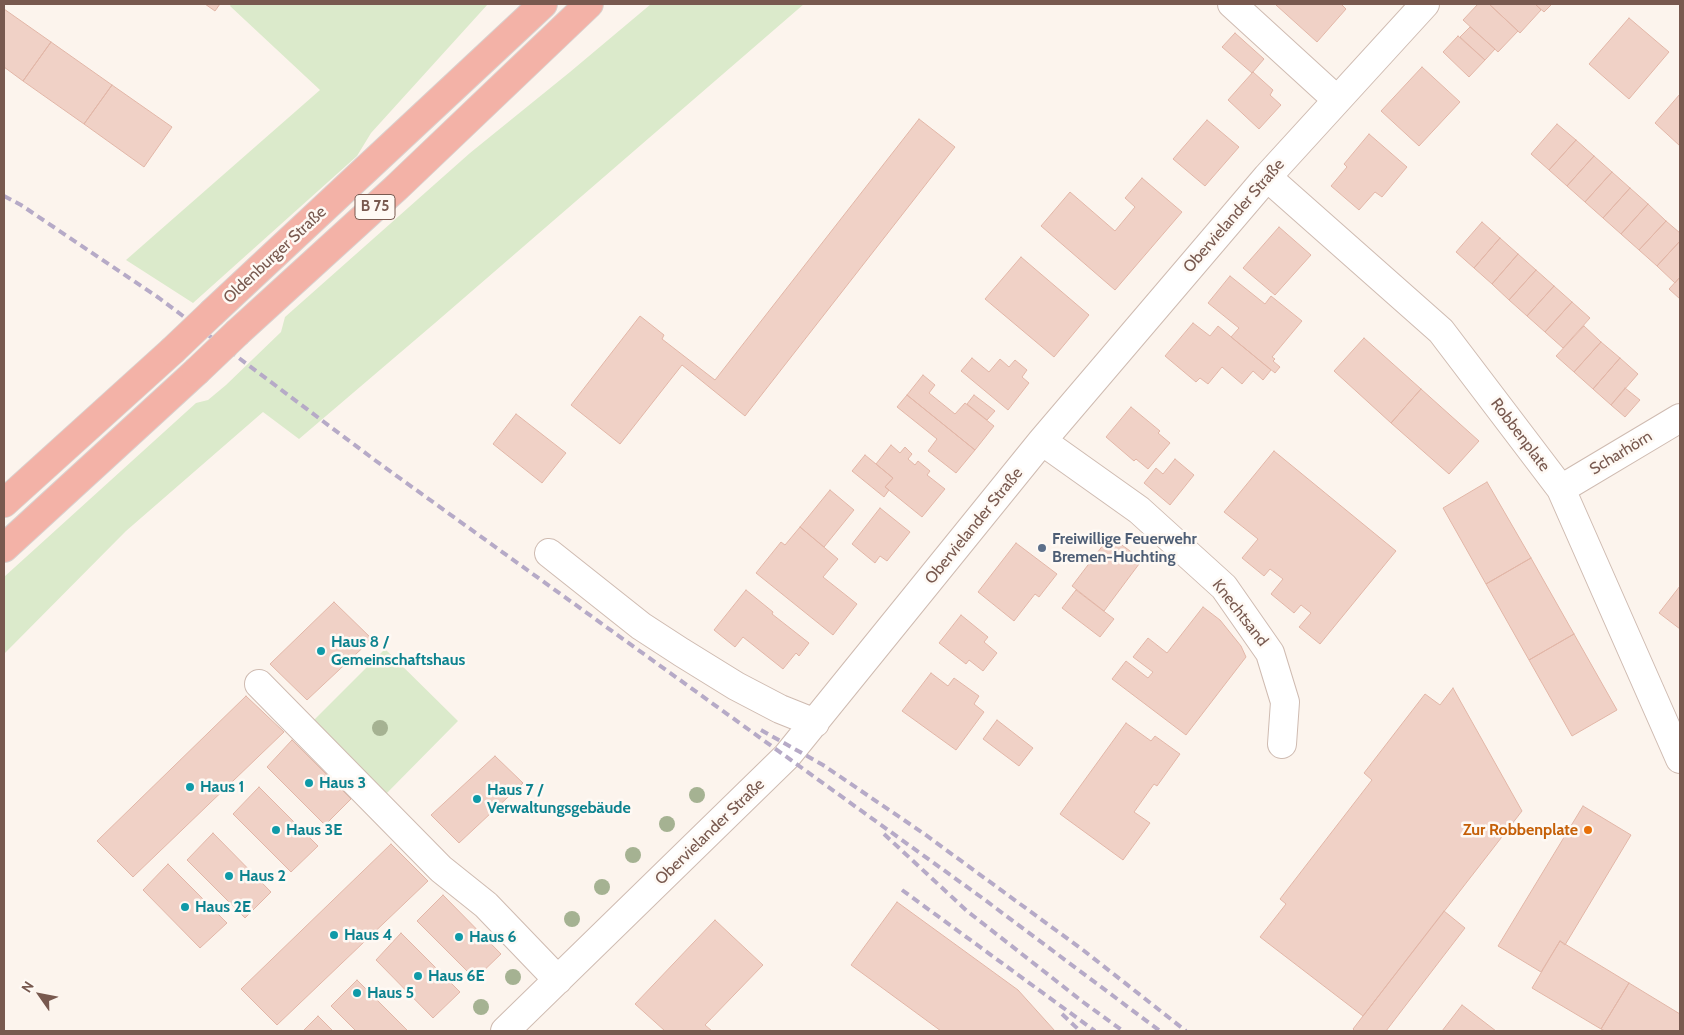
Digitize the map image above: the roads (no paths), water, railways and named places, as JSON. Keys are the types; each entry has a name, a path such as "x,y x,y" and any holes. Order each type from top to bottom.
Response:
{"highway":[{"name":"Oldenburger Straße","path":"4,503 172,350 543,4"},
{"name":"B 75","path":"4,548 396,188 589,4"}],"street":[{"path":"1232,4 1336,99"},
{"name":"Obervielander Straße","path":"505,1031 787,756 1042,441 1267,177 1336,99 1425,4"},
{"name":"Robbenplate","path":"1267,177 1441,331 1561,489 1680,759"},
{"name":"Scharhörn","path":"1561,489 1680,418"},
{"name":"Knechtsand","path":"1042,441 1139,510 1224,587 1270,653 1285,702 1282,744"},
{"path":"549,553 641,626 681,652 736,686 780,710 815,723"},
{"path":"259,684 441,869 486,905 558,980"}],"railway":[{"path":"4,196 21,205 159,298 376,461 981,897 1160,1031"},
{"path":"761,730 823,765 923,833 1083,950 1186,1031"},
{"path":"884,834 967,911 1123,1031"},
{"path":"902,890 1095,1031"},
{"path":"1062,1014 1080,1031"}],"place":[{"name":"Freiwillige Feuerwehr Bremen-Huchting","path":"1042,548"},
{"name":"Haus 8 / Gemeinschaftshaus","path":"321,651"},
{"name":"Haus 3","path":"309,783"},
{"name":"Haus 1","path":"190,787"},
{"name":"Haus 7 / Verwaltungsgebäude","path":"477,799"},
{"name":"Haus 3E","path":"276,830"},
{"name":"Zur Robbenplate","path":"1588,830"},
{"name":"Haus 2","path":"229,876"},
{"name":"Haus 2E","path":"185,907"},
{"name":"Haus 4","path":"334,935"},
{"name":"Haus 6","path":"459,937"},
{"name":"Haus 6E","path":"418,976"},
{"name":"Haus 5","path":"357,993"}]}
